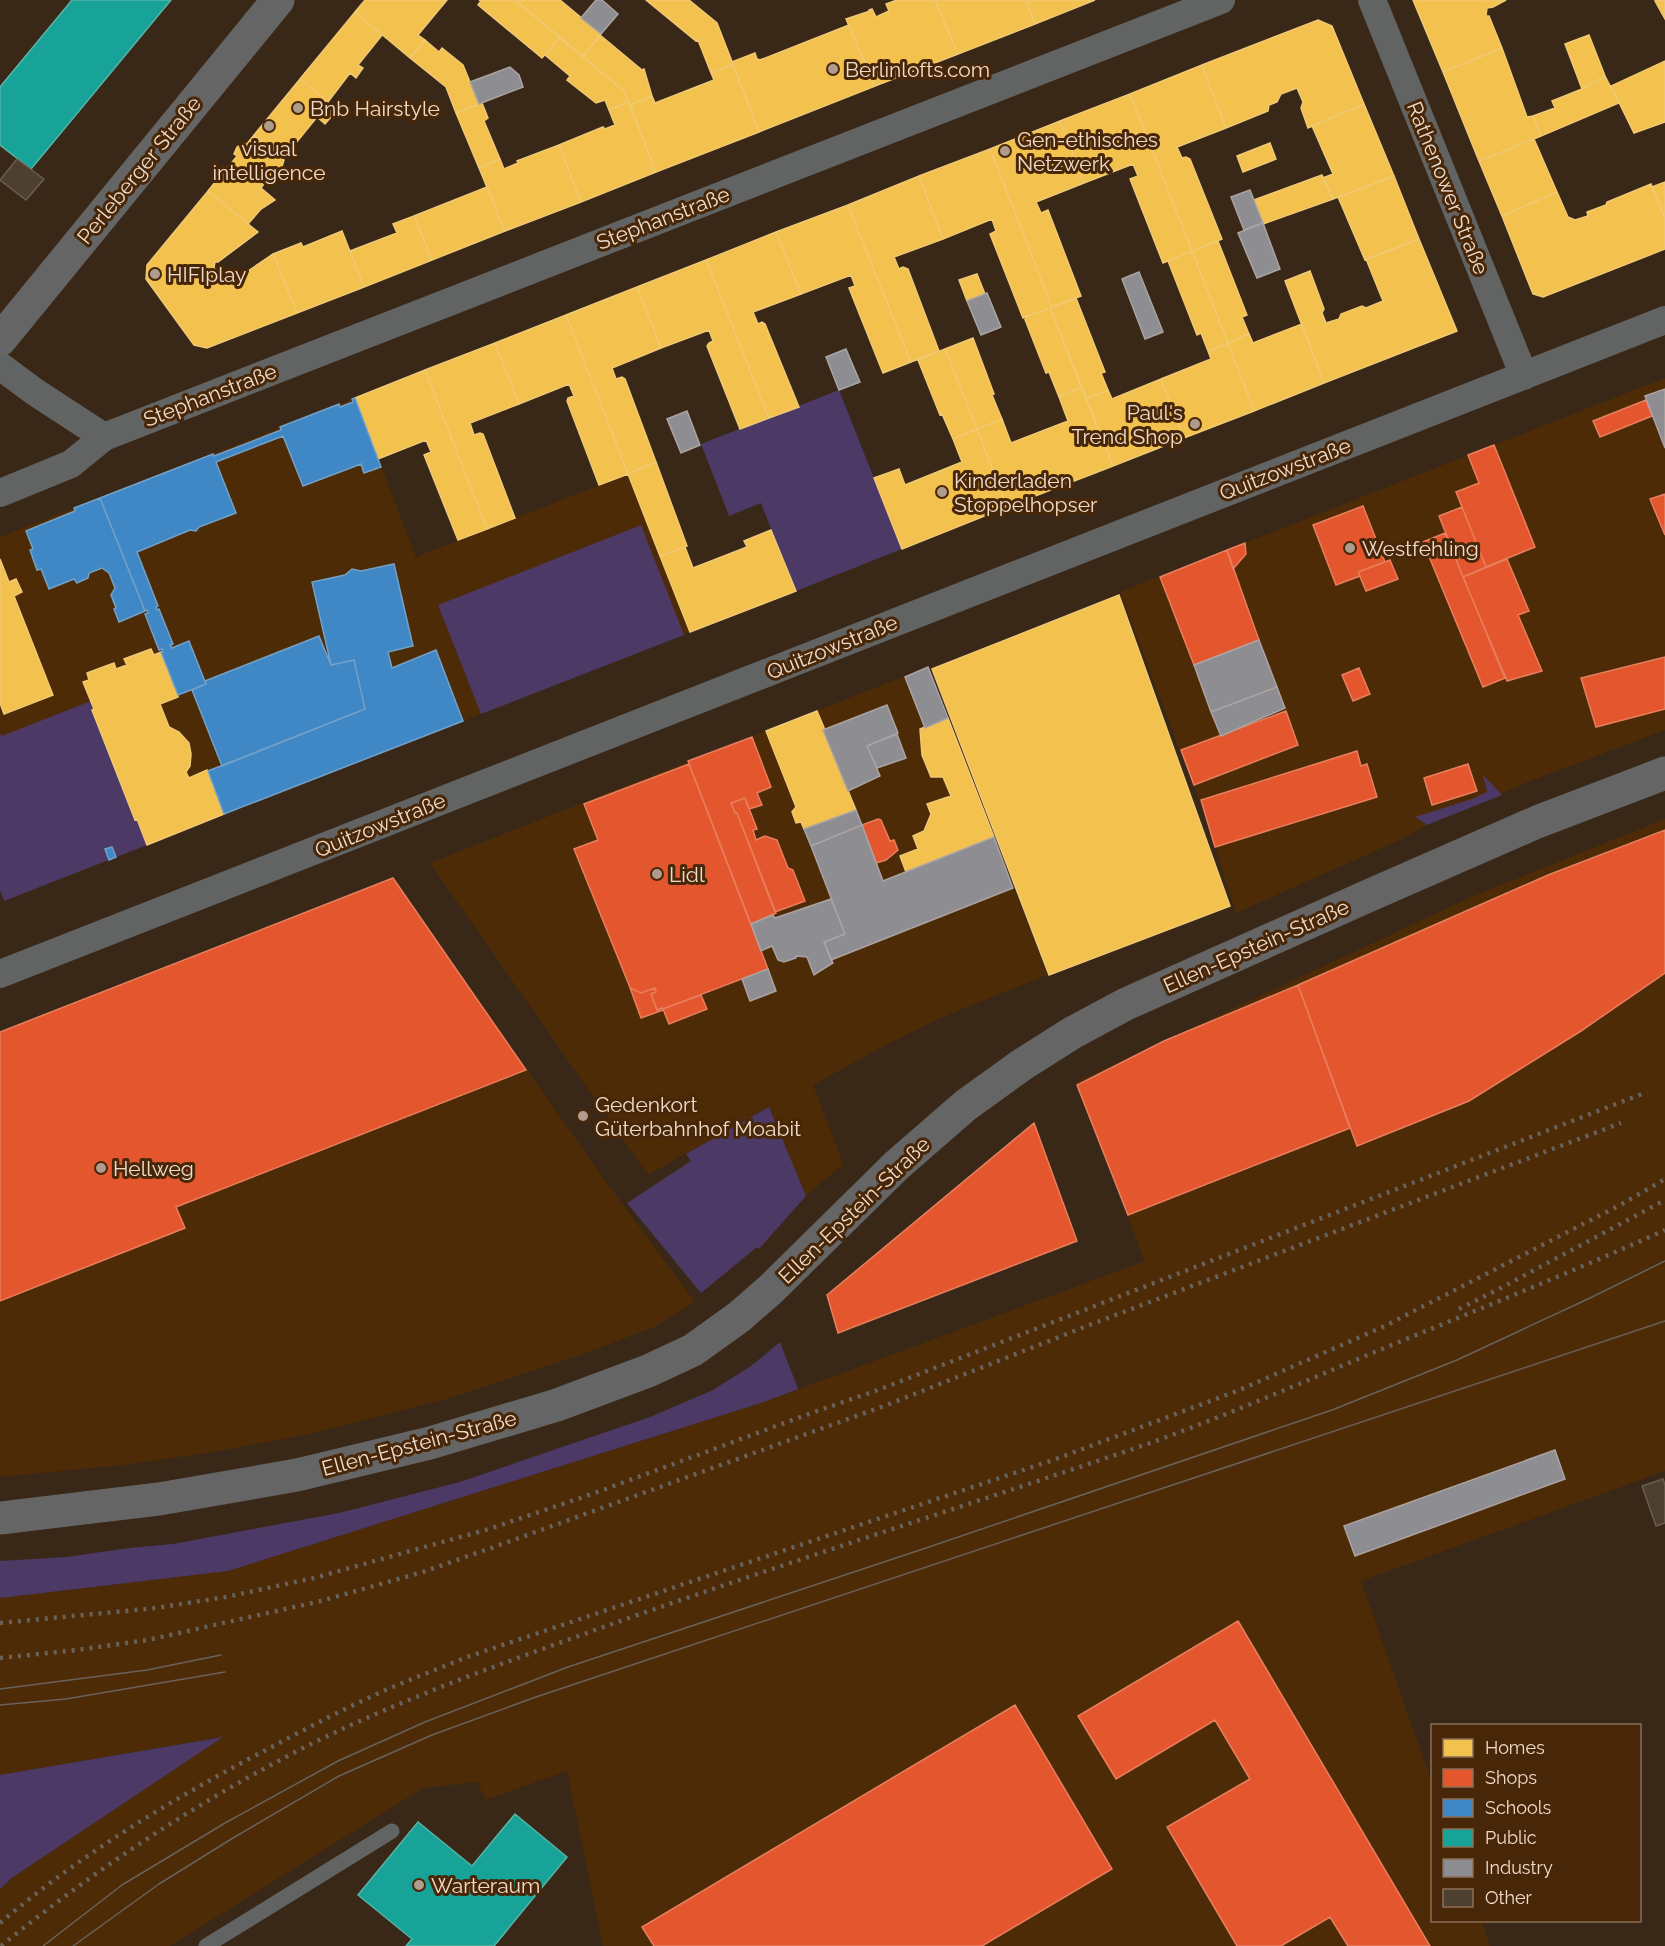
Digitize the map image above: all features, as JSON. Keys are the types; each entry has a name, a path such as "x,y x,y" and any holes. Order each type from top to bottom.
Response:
{"main road":[{"name":"Perleberger Straße","path":"0,340 278,0"},
{"name":"Ellen-Epstein-Straße","path":"0,1518 159,1499 297,1475 430,1443 556,1405 648,1371 693,1350 739,1317 770,1290 897,1165 966,1105 1023,1064 1072,1034 1136,999 1368,896 1537,822 1665,772"}],"street":[{"name":"Stephanstraße","path":"0,493 71,464 104,437 1221,0"},
{"name":"Rathenower Straße","path":"1372,0 1524,376"},
{"name":"Quitzowstraße","path":"0,974 1665,320"},
{"path":"0,366 104,437"}],"lane":[{"path":"206,1946 392,1831"}],"shaded area":[{"path":"1665,378 1665,730 1523,784 1427,825 1400,840 1236,913 1208,824 1120,592"},
{"path":"839,390 902,549 796,591 761,503 729,516 701,444"},
{"path":"355,398 416,557 628,474 690,632 4,901 0,890 0,537"},
{"path":"641,525 684,635 481,714 438,605"},
{"path":"928,667 1047,975 943,1017 813,1085 843,1164 806,1196 769,1107 648,1175 430,863"},
{"path":"91,701 94,709 92,710 147,845 4,901 0,890 0,733 2,736"},
{"path":"1483,775 1502,795 1427,825 1415,817 1487,792"},
{"path":"1665,819 1665,1471 1361,1581 1431,1780 1431,1922 1481,1922 1490,1946 603,1946 567,1771 485,1800 478,1782 423,1788 170,1946 0,1946 0,1889 13,1877 221,1737 0,1775 0,1598 228,1571 764,1402 1145,1261 1076,1082 1471,897"},
{"path":"393,878 601,1175 695,1302 654,1327 578,1356 446,1399 310,1434 207,1453 123,1465 0,1477 0,1032"},
{"path":"769,1107 806,1196 759,1249 757,1247 701,1293 627,1203 691,1161 686,1154"},
{"path":"780,1342 798,1389 764,1402 228,1571 0,1598 0,1561 67,1557 173,1544 339,1513 460,1482 650,1417 713,1390 751,1366"},
{"path":"223,1737 13,1877 0,1889 0,1775"}],"building: Homes":[{"path":"365,0 447,0 418,35 425,40 410,58 355,12"},
{"path":"479,0 515,0 560,37 542,58 478,5 481,1"},
{"path":"515,0 560,0 601,34 583,57"},
{"path":"646,0 689,0 717,23 733,64 711,73 698,40 696,41"},
{"path":"897,0 935,0 958,54 875,86 846,19 872,9 876,17 889,11 886,4"},
{"path":"935,0 1026,0 1035,24 958,54"},
{"path":"1026,0 1095,0 1035,24"},
{"path":"1413,0 1506,0 1487,8 1486,16 1489,16 1502,48 1443,72"},
{"path":"1665,0 1665,19 1655,1"},
{"path":"355,12 382,35 358,65 363,68 356,78 350,73 328,102 300,79"},
{"path":"1318,20 1332,26 1364,104 1308,128 1301,108 1303,102 1297,88 1281,94 1277,102 1269,105 1268,111 1226,128 1202,65"},
{"path":"849,25 875,86 759,132 732,62 755,53 757,59 760,60"},
{"path":"600,35 642,70 644,69 652,96 630,105 624,91 583,57"},
{"path":"1589,35 1605,76 1582,89 1565,44"},
{"path":"560,37 624,91 628,102 609,110 605,100 596,103 567,80 570,76 545,55"},
{"path":"425,40 439,52 442,48 463,65 479,104 456,113 446,87 410,58"},
{"path":"1502,48 1527,117 1533,116 1541,136 1479,161 1443,72"},
{"path":"1665,61 1665,122 1634,133 1611,86"},
{"path":"733,64 759,132 656,172 630,105 652,96 655,103 714,80 711,73"},
{"path":"1202,65 1226,128 1177,147 1182,158 1190,159 1222,239 1192,251 1130,94"},
{"path":"1605,76 1619,103 1541,136 1533,116 1555,108 1552,101 1582,89"},
{"path":"300,79 337,110 325,124 317,117 283,159 254,135"},
{"path":"1130,94 1192,251 1163,263 1130,179 1138,176 1133,164 1084,183 1060,121"},
{"path":"628,102 656,172 581,202 559,145 603,127 605,129 615,125 609,110"},
{"path":"482,103 488,118 484,121 500,159 479,168 456,113"},
{"path":"1364,104 1394,176 1333,199 1323,178 1333,174 1312,126"},
{"path":"1060,121 1084,183 1036,202 1041,213 1048,210 1081,296 1052,307 990,149"},
{"path":"254,135 284,160 280,173 266,181 261,188 275,200 261,209 248,224 208,191 216,181 213,179 215,174 223,167 226,170 237,156 234,154 237,147 244,143 246,145"},
{"path":"1534,139 1557,192 1502,216 1479,161"},
{"path":"1270,143 1276,159 1243,172 1237,156"},
{"path":"559,145 581,202 505,231 479,168 500,159 504,169 518,163 517,161"},
{"path":"990,149 1052,307 1023,318 990,234 996,231 992,219 943,239 919,176"},
{"path":"1322,175 1333,199 1263,224 1254,200"},
{"path":"919,176 943,239 894,257 899,269 903,267 908,269 939,351 911,362 848,205"},
{"path":"1394,176 1419,239 1365,260 1338,197"},
{"path":"1665,182 1665,218 1652,187"},
{"path":"1651,184 1665,218 1665,249 1543,297 1533,294 1502,216 1557,192 1568,217 1575,220 1588,216 1587,212 1606,205 1607,202"},
{"path":"487,187 505,231 432,260 414,216"},
{"path":"208,191 258,232 215,262 214,268 226,284 231,285 232,282 273,254 297,313 207,348 194,345 146,279 147,265"},
{"path":"848,205 911,362 883,373 849,288 855,286 851,275 801,294 776,232"},
{"path":"414,216 432,260 364,287 350,251 397,233 393,224"},
{"path":"342,231 364,287 297,313 273,254 301,243 303,247"},
{"path":"776,232 801,294 753,312 758,324 762,322 765,324 799,407 769,418 706,260"},
{"path":"1419,239 1457,331 1324,383 1285,281 1310,271 1324,309 1322,313 1326,323 1339,319 1341,314 1383,301 1366,259"},
{"path":"1218,241 1247,315 1242,317 1249,334 1228,343 1192,251"},
{"path":"1192,251 1228,343 1208,351 1201,333 1197,335 1168,261"},
{"path":"706,260 769,418 740,429 707,346 713,341 709,330 661,348 637,287"},
{"path":"977,274 985,294 967,301 959,280"},
{"path":"637,287 661,348 612,368 616,379 622,377 625,379 656,462 628,474 566,315"},
{"path":"1076,298 1105,372 1101,373 1108,390 1086,399 1050,308"},
{"path":"1050,308 1082,387 1059,397 1049,372 1046,373 1024,317"},
{"path":"566,315 628,474 599,485 567,401 568,398 574,396 569,384 519,404 495,343"},
{"path":"1302,324 1324,383 1254,411 1228,343 1249,334 1253,343"},
{"path":"973,338 1002,419 977,429 945,349"},
{"path":"495,343 519,404 470,423 474,435 483,434 515,518 487,529 425,370"},
{"path":"1228,343 1254,411 1184,438 1161,379 1211,359 1208,351"},
{"path":"945,349 977,429 953,439 942,414 940,415 918,360"},
{"path":"425,370 487,529 458,540 424,455 431,452 426,440 378,459 355,398"},
{"path":"1161,379 1184,438 1113,466 1086,399 1108,390 1112,399"},
{"path":"1082,387 1113,466 1007,507 977,429 1002,419 1011,443 1068,421 1059,397"},
{"path":"977,429 1007,507 902,549 874,478 899,469 905,485 962,462 953,439"},
{"path":"656,462 687,546 660,556 628,474"},
{"path":"771,530 796,591 690,632 660,556 685,547 693,568 747,547 744,541"},
{"path":"0,559 9,582 16,579 22,592 14,596 53,695 4,714 0,703"},
{"path":"1119,595 1230,906 1049,975 932,669"},
{"path":"151,649 154,655 161,652 178,695 160,704 169,727 179,732 189,743 190,766 186,772 189,778 207,770 224,814 147,845 137,819 135,820 83,682 89,680 87,673 114,663 116,669 127,665 124,659"},
{"path":"817,711 856,810 804,829 801,822 796,823 792,812 796,807 766,731"},
{"path":"948,718 994,837 906,872 900,856 918,849 913,836 924,831 931,814 927,804 951,796 943,777 931,777 922,755 920,729"}],"building: Shops":[{"path":"1646,400 1652,416 1600,437 1593,421"},
{"path":"1494,445 1535,547 1486,567 1456,492 1479,483 1468,455"},
{"path":"1665,494 1665,535 1650,499"},
{"path":"1363,506 1385,562 1358,572 1360,576 1336,585 1313,525"},
{"path":"1462,507 1486,567 1463,577 1439,516"},
{"path":"1445,533 1505,678 1483,687 1423,542"},
{"path":"1245,543 1246,554 1233,569 1227,550"},
{"path":"1227,550 1259,640 1194,665 1160,577"},
{"path":"1507,559 1529,611 1518,615 1542,671 1507,681 1463,577"},
{"path":"1390,560 1398,579 1366,591 1358,572"},
{"path":"1665,657 1665,709 1596,727 1581,678"},
{"path":"1359,668 1370,694 1353,701 1342,675"},
{"path":"1286,711 1298,745 1194,785 1181,750"},
{"path":"752,737 771,787 757,793 762,805 749,809 745,798 731,803 776,913 751,924 688,761"},
{"path":"1357,751 1361,766 1367,764 1377,797 1215,847 1201,800"},
{"name":"Lidl","path":"689,764 768,969 657,1010 651,994 656,992 655,988 641,993 630,988 574,849 598,840 584,804"},
{"path":"1468,764 1477,791 1432,805 1424,778"},
{"path":"745,798 757,829 753,830 756,840 765,836 777,840 788,868 793,870 805,901 775,912 737,813 731,803"},
{"path":"881,820 890,841 894,840 898,850 886,860 876,863 862,825"},
{"path":"1665,830 1665,973 1581,1031 1469,1101 1357,1146 1298,985 1548,875"},
{"path":"393,878 526,1070 176,1207 185,1228 0,1301 0,1032"},
{"path":"1298,985 1350,1128 1128,1215 1077,1085 1164,1041"},
{"path":"630,988 641,993 655,988 656,992 651,994 657,1010 662,1008 663,1010 641,1018"},
{"path":"701,995 707,1009 669,1024 663,1009"},
{"path":"1034,1123 1077,1241 838,1333 827,1295"},
{"path":"1238,1621 1430,1946 1348,1946 1330,1917 1281,1946 1237,1946 1167,1827 1250,1779 1215,1720 1116,1779 1078,1716"},
{"path":"1015,1705 1112,1869 982,1946 654,1946 642,1927"}],"building: Schools":[{"path":"355,398 381,467 364,473 361,464 303,486 283,436 216,462 236,513 199,527 196,531 190,530 137,552 158,606 157,610 159,609 173,644 170,645 172,648 189,641 206,684 178,695 161,652 163,652 162,649 159,650 145,614 148,613 147,610 145,611 100,498 281,430 280,427 339,404 340,407 353,402 352,399"},
{"path":"100,498 145,611 119,622 111,595 115,588 109,573 102,568 89,573 88,578 77,583 74,579 49,589 41,569 37,570 30,550 33,549 26,531"},
{"path":"394,564 413,646 388,652 392,668 436,650 463,721 224,814 208,771 365,709 354,660 331,665 312,582 345,575 352,569 361,571"},
{"path":"319,636 331,665 354,660 365,709 222,766 192,690 206,684 205,681"},
{"path":"112,847 116,857 109,860 105,849"}],"building: Public":[{"path":"72,0 171,0 31,169 0,145 0,87"},
{"path":"515,1814 567,1857 494,1946 406,1946 412,1939 358,1895 418,1822 472,1866"}],"building: Industry":[{"path":"596,0 602,0 618,14 601,34 581,18"},
{"path":"510,67 519,75 523,87 479,104 470,82"},
{"path":"1250,190 1263,223 1244,230 1231,197"},
{"path":"1263,223 1280,269 1257,278 1238,233"},
{"path":"1139,272 1163,332 1145,339 1122,279"},
{"path":"987,293 1001,327 981,335 967,301"},
{"path":"846,349 860,382 839,390 826,357"},
{"path":"1665,389 1665,448 1645,396"},
{"path":"687,411 700,445 681,453 667,419"},
{"path":"1259,640 1277,687 1211,712 1194,665"},
{"path":"928,667 948,718 925,728 905,677"},
{"path":"1277,687 1285,708 1221,736 1211,712"},
{"path":"887,705 898,733 867,746 880,776 848,791 823,730"},
{"path":"897,734 906,758 877,768 867,746"},
{"path":"856,810 862,825 811,846 804,829"},
{"path":"862,825 883,881 994,837 1013,888 831,960 824,942 845,934 811,846"},
{"path":"831,899 845,934 824,942 833,963 814,975 807,957 796,956 784,962 778,960 772,946 761,951 751,924 773,915 775,918"},
{"path":"768,969 776,991 750,1001 742,979"},
{"path":"1555,1450 1565,1479 1355,1556 1344,1526"}],"building: Other":[{"path":"17,159 44,179 26,200 0,180"},
{"path":"1663,1479 1665,1523 1656,1526 1642,1486"}],"tram line":[{"path":"43,1946 122,1885 225,1823 338,1761 425,1722 568,1667 1332,1410 1457,1360 1665,1261"},
{"path":"73,1946 159,1884 233,1838 339,1776 432,1735 533,1698 1665,1321"},
{"path":"0,1689 147,1670 221,1655"},
{"path":"0,1705 66,1699 225,1672"}],"railway":[{"path":"0,1623 156,1608 226,1597 314,1578 489,1529 878,1390 1647,1092"},
{"path":"0,1658 148,1640 321,1601 423,1572 884,1406 1092,1324 1621,1123"},
{"path":"0,1923 62,1874 126,1830 262,1752 379,1693 467,1657 1056,1459 1237,1391 1385,1326 1622,1204 1665,1179"},
{"path":"1459,1309 1665,1200"},
{"path":"1,1946 75,1889 192,1810 315,1742 388,1709 612,1624 1186,1430 1555,1278 1665,1230"}],"place":[{"name":"Berlinlofts.com","path":"833,69"},
{"name":"Bnb Hairstyle","path":"298,108"},
{"name":"visual intelligence","path":"269,126"},
{"name":"Gen-ethisches Netzwerk","path":"1005,151"},
{"name":"HIFIplay","path":"155,274"},
{"name":"Paul's Trend Shop","path":"1195,424"},
{"name":"Kinderladen Stoppelhopser","path":"942,492"},
{"name":"Westfehling","path":"1350,548"},
{"name":"Lidl","path":"657,874"},
{"name":"Gedenkort Güterbahnhof Moabit","path":"583,1116"},
{"name":"Hellweg","path":"101,1168"},
{"name":"Warteraum","path":"419,1885"}]}
